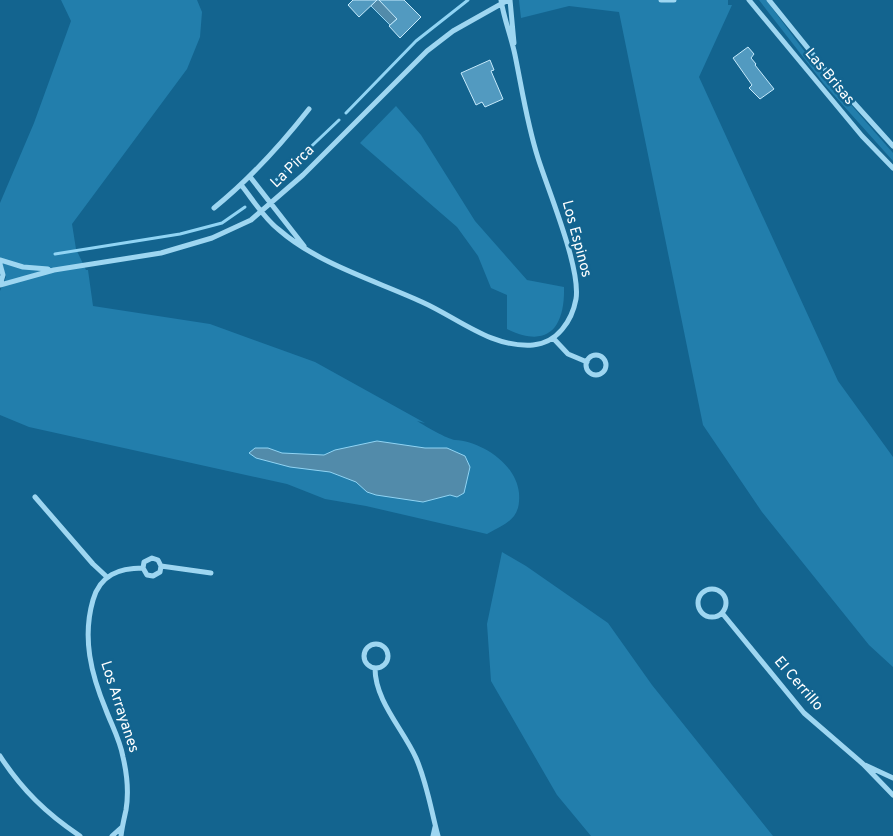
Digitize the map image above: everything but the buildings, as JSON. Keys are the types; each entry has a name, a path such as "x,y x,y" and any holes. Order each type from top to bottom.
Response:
{"street":[{"name":"La Pirca","path":"0,285 54,270 161,253 212,238 251,220 272,205 427,51 453,31 501,2 509,0"},
{"name":"Los Espinos","path":"509,0 514,54"},
{"path":"662,0 674,0"},
{"name":"Las Brisas","path":"748,0 862,136 893,168"},
{"name":"Las Brisas","path":"770,0 836,82 893,146"},
{"name":"Los Espinos","path":"501,2 514,54 525,115 561,226 575,278 576,298 570,318 561,332 553,338"},
{"path":"214,208 251,178 278,149 309,109"},
{"path":"251,178 306,248"},
{"path":"242,186 278,229 328,261 424,303 486,335 514,345 535,345 553,338 568,354 587,362"},
{"name":"La Pirca","path":"0,262 23,267 54,270"},
{"path":"0,262 3,275 0,285"},
{"path":"35,497 93,564 107,577 127,568 143,568"},
{"path":"152,558 158,560 161,566 160,572 153,576 147,575 143,568 144,562 152,558"},
{"path":"161,566 211,573"},
{"name":"Los Arrayanes","path":"107,577 95,592 90,609 88,619 88,650 94,680 123,754 128,783 126,810 121,836"},
{"path":"714,589 724,595 726,602 722,613 714,617 704,615 698,605 702,593 714,589"},
{"name":"El Cerrillo","path":"722,613 804,712 863,764 893,795"},
{"path":"376,644 384,647 388,656 384,665 375,668 365,662 363,654 368,646 376,644"},
{"path":"375,668 377,688 416,758 429,794 438,836"},
{"path":"0,756 19,784 38,804 80,836"},
{"name":"El Cerrillo","path":"863,764 893,778"},
{"path":"433,836 435,826"},
{"path":"112,836 122,827"}],"shaded area":[{"path":"61,0 197,0 202,12 200,37 187,69 72,224 76,249 86,270 88,270 93,306 210,324 315,362 425,423 417,421 436,432 451,439 475,444 504,463 516,482 519,493 518,509 511,519 487,534 366,506 325,499 287,484 29,427 0,415 0,291 6,277 0,259 0,203 34,123 71,21"},
{"path":"377,0 386,0 402,14 390,25 371,6"},
{"path":"519,0 728,0 728,5 732,5 699,77 838,381 893,457 893,667 869,645 762,512 703,425 619,12 569,6 521,18"},
{"path":"759,0 766,0 805,52 893,153 893,161 824,84"},
{"path":"396,106 421,135 475,221 527,280 564,287 564,301 561,314 557,324 551,331 533,337 521,335 507,329 507,295 491,288 478,256 457,227 360,143"},
{"path":"377,441 425,448 447,448 465,456 470,467 464,493 457,497 450,495 423,502 376,495 367,492 356,482 330,472 290,467 256,458 249,453 255,448 268,448 282,453 324,455 335,450"},
{"path":"502,552 526,566 608,623 652,685 773,836 591,836 557,795 491,681 487,624"}],"waterway":[{"path":"346,113 416,41 468,0"},
{"path":"276,180 339,120"},
{"path":"55,254 180,234 222,223 245,207"}]}
